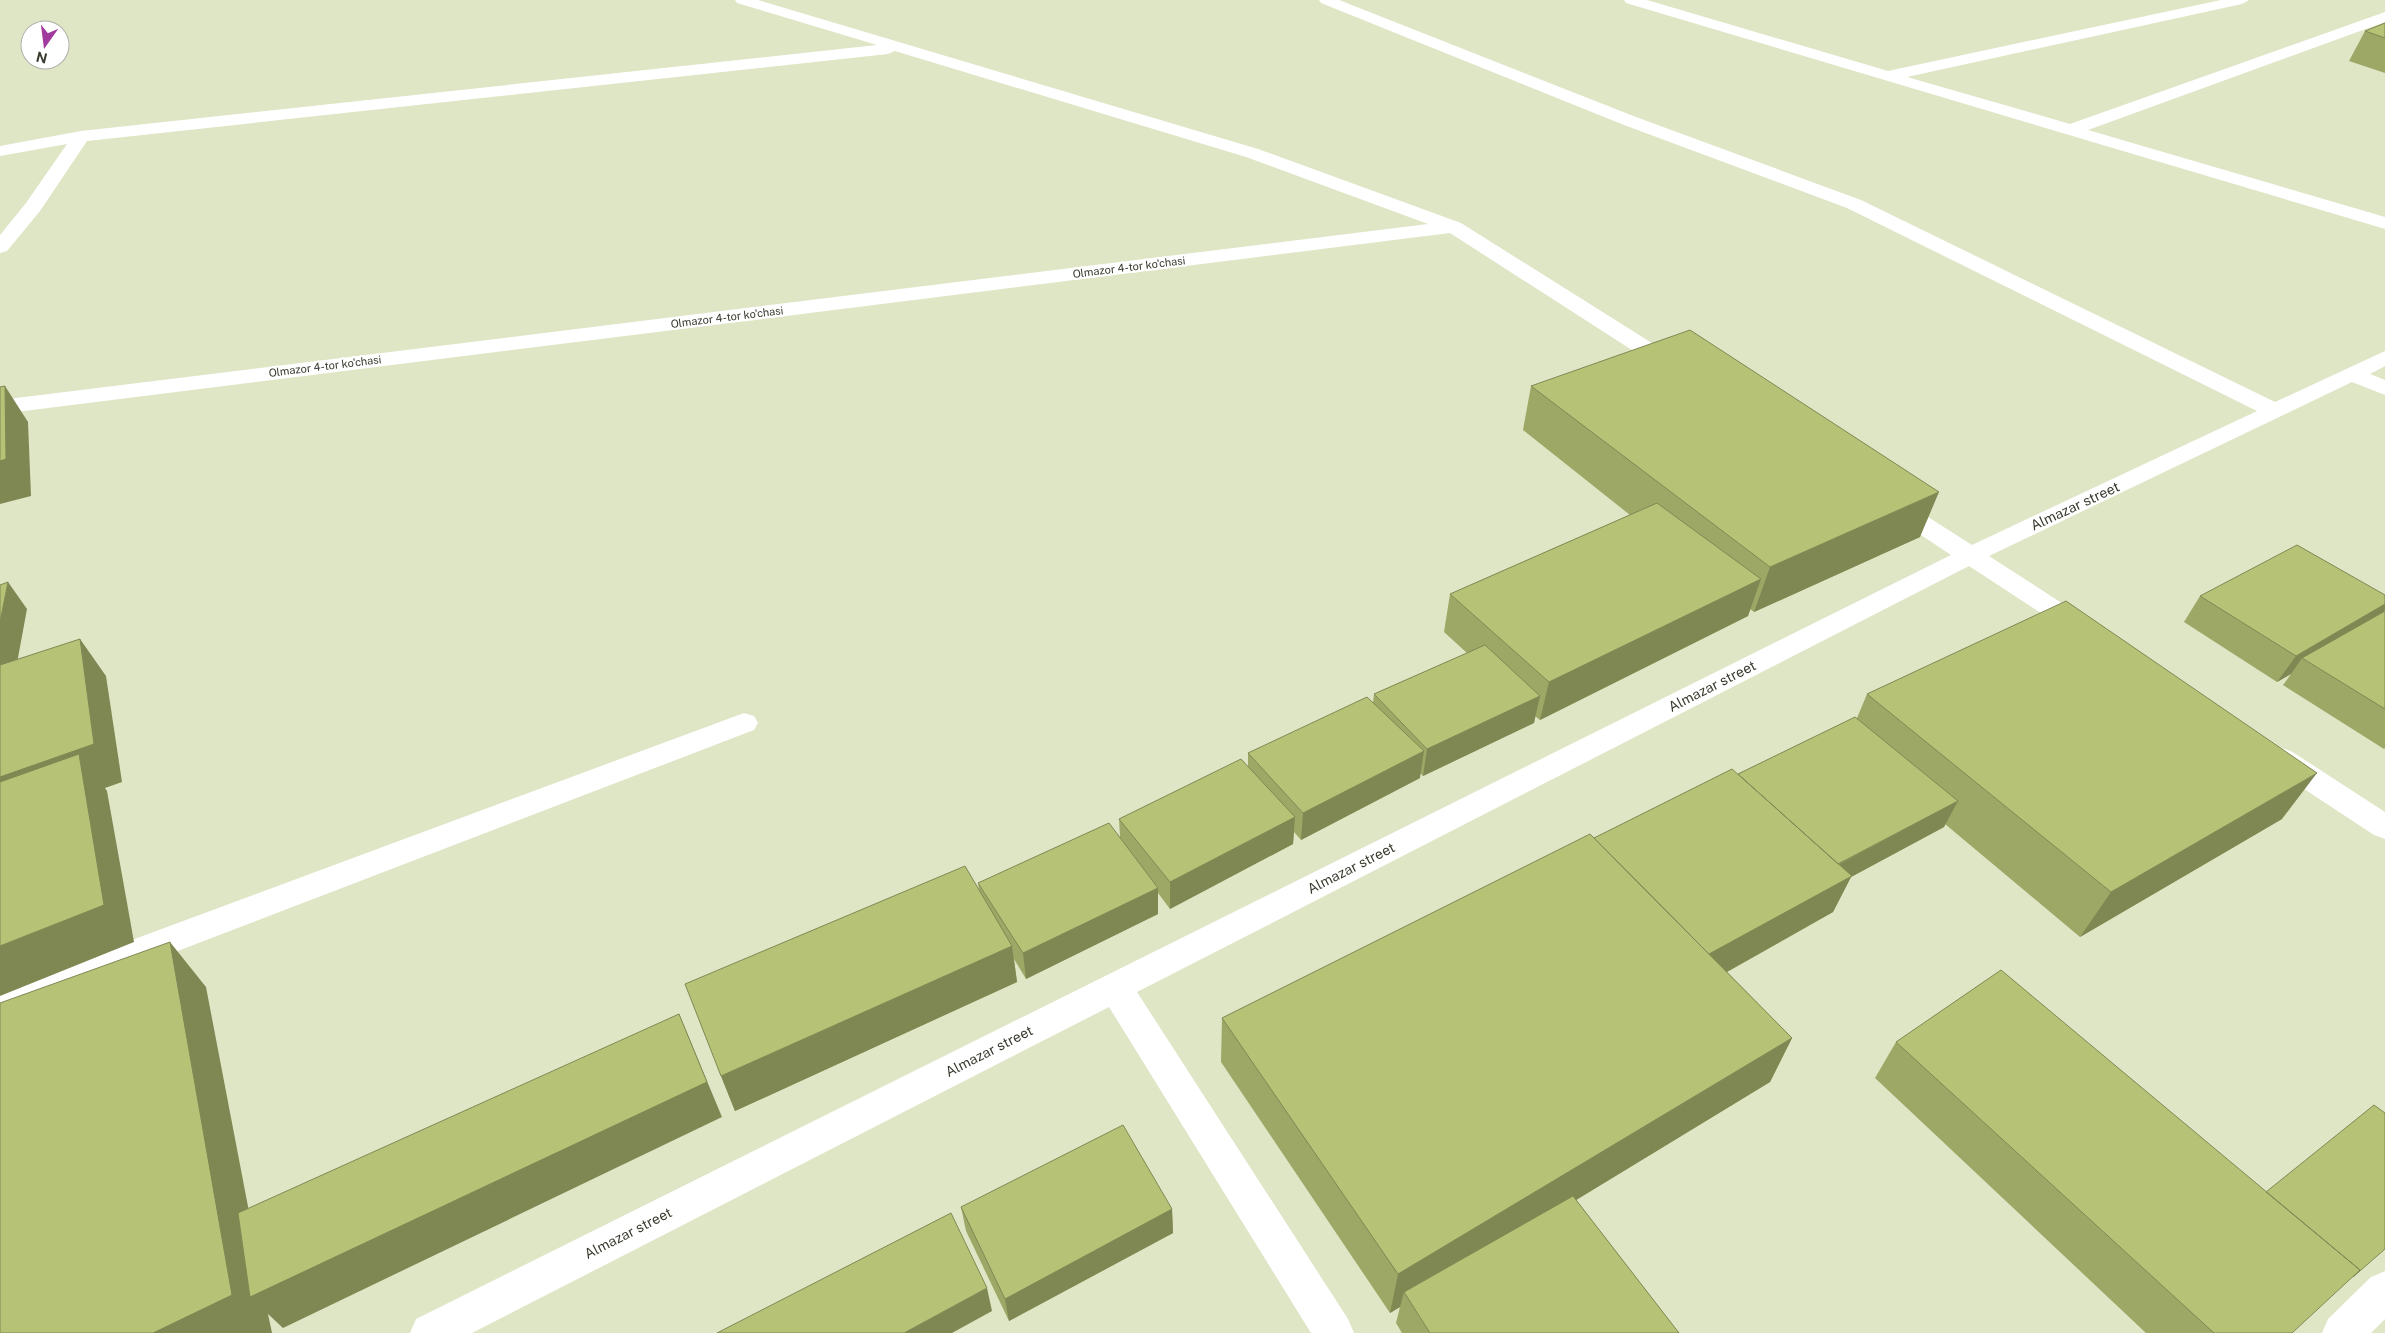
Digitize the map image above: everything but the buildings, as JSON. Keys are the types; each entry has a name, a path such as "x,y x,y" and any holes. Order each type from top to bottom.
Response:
{"street":[{"path":"742,0 1252,153 1454,227 1688,375"},
{"path":"1326,0 1630,121 1854,204 2276,411"},
{"path":"1631,0 2385,223"},
{"path":"1888,76 2242,0"},
{"path":"2070,130 2385,17"},
{"path":"0,152 81,136 902,47"},
{"path":"0,247 33,207 81,136"},
{"name":"Olmazor 4-tor ko'chasi","path":"0,407 1454,227"},
{"name":"Almazar street","path":"430,1333 1971,555 2385,358"},
{"path":"2352,374 2385,388"},
{"path":"1880,497 2096,637"},
{"path":"0,1004 744,723"},
{"path":"2261,746 2385,827"},
{"path":"1115,987 1334,1333"},
{"path":"2342,1333 2385,1291"}]}
